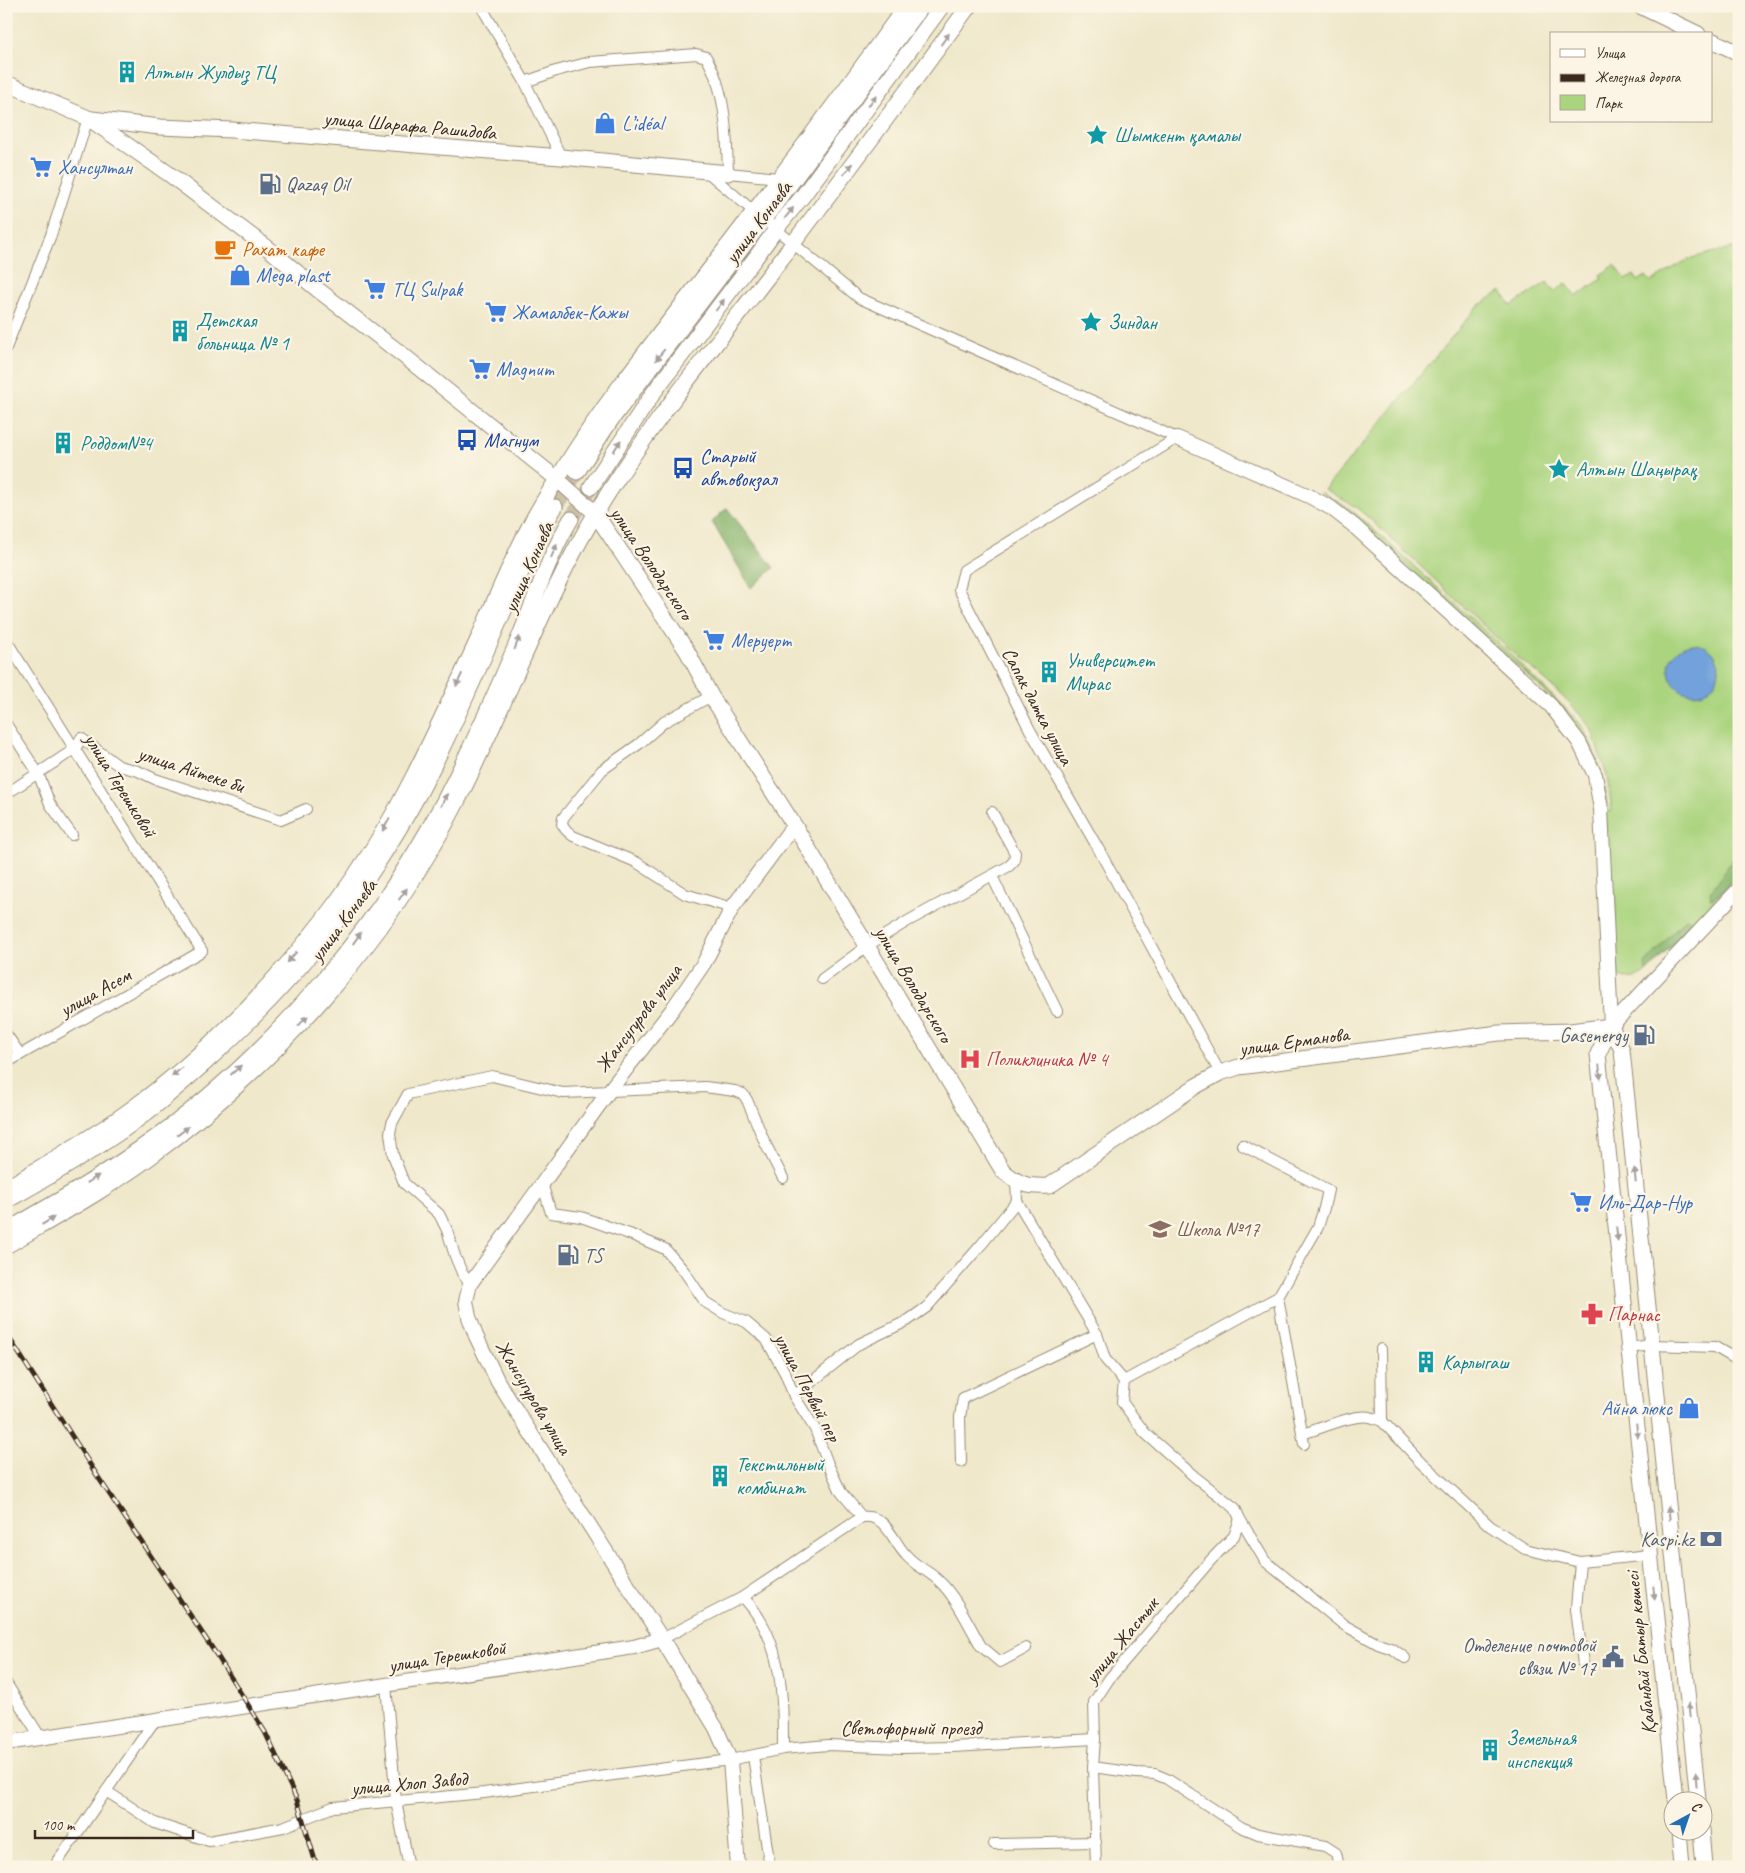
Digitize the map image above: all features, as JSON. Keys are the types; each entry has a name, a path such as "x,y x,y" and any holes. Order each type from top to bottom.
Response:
{"main road":[{"path":"6,1188 117,1119 172,1077 236,1018 274,978 322,922 366,860 410,783 479,636 506,572 530,524 557,479 600,413 759,215 779,178 906,6"},
{"name":"улица Конаева","path":"577,472 610,420 759,215 922,6"},
{"name":"улица Конаева","path":"591,488 654,392 802,197 942,6"},
{"name":"улица Конаева","path":"6,1246 73,1207 146,1160 204,1115 265,1060 312,1012 362,953 409,887 455,807 518,673 552,594 574,548 595,513 641,442 793,243 969,6"},
{"path":"1640,6 1694,32"},
{"path":"1712,40 1739,53"},
{"name":"улица Шарафа Рашидова","path":"6,83 88,118 162,168 261,243 557,479"},
{"name":"улица Шарафа Рашидова","path":"88,118 160,127 232,130 561,157 728,173"},
{"name":"улица Володарского","path":"557,479 595,513 687,651 711,696 794,825 1003,1170 1016,1182"},
{"name":"улица Конаева","path":"6,1201 124,1129 180,1086 239,1033 284,987 332,930 377,866 421,789 518,578 541,530 556,506"},
{"name":"улица Конаева","path":"6,1231 66,1196 138,1150 196,1106 256,1051 302,1004 352,945 398,880 444,801 514,651 539,585 560,538 571,519"},
{"path":"1610,1026 1622,1050 1697,1790"},
{"name":"улица Ерманова","path":"1016,1182 1030,1187 1049,1186 1196,1086 1220,1073 1239,1066 1498,1033 1570,1031 1610,1026"},
{"name":"Қабанбай Батыр көшесі","path":"1610,1026 1598,1054 1675,1790"},
{"path":"1680,1840 1682,1867"},
{"path":"1702,1840 1704,1867"}],"street":[{"path":"481,6 525,82 561,157"},
{"path":"525,82 590,62 684,54 696,54 706,57 714,71 726,120 728,173 779,178"},
{"path":"6,348 51,235 88,118"},
{"path":"706,171 859,298 1309,496 1331,508 1418,584 1551,706 1579,742 1595,775 1601,809 1610,1026"},
{"name":"Сапак датка улица","path":"1177,438 964,570 959,589 1058,782 1098,850 1220,1073"},
{"name":"улица Терешковой","path":"6,640 202,951"},
{"path":"711,696 664,722 639,744 602,770 563,818 562,824 574,836 636,862 684,894 732,908"},
{"path":"6,724 38,773 50,804 72,835"},
{"name":"улица Айтеке би","path":"75,749 81,738 118,766 138,771 181,788 281,820 306,809"},
{"path":"6,794 75,749"},
{"path":"822,979 867,946 908,921 1009,866 1016,857 1015,853 992,812"},
{"name":"Жансугурова улица","path":"738,1867 730,1760 716,1728 662,1639 498,1382 476,1336 469,1317 466,1301 470,1284 609,1091 672,1010 704,963 732,908 794,825"},
{"path":"992,876 1058,1011"},
{"path":"1610,1026 1739,889"},
{"name":"улица Асем","path":"6,1063 202,951"},
{"path":"6,1034 20,1054"},
{"path":"470,1284 458,1265 447,1230 439,1214 404,1184 393,1156 390,1133 397,1113 408,1094 492,1076 563,1093 705,1087 743,1094 783,1178"},
{"path":"1124,1382 1278,1297 1318,1227 1328,1190 1242,1145"},
{"path":"1016,1182 1017,1201 1097,1334 1105,1359 1124,1382 1122,1402 1145,1433 1195,1477 1235,1508 1265,1561 1272,1568 1344,1625 1378,1644 1392,1649 1405,1658"},
{"name":"улица Первый пер","path":"542,1183 551,1213 581,1216 664,1249 684,1271 705,1302 723,1313 746,1322 766,1339 785,1373 794,1396 815,1429 841,1492 862,1517"},
{"path":"794,1396 859,1344 907,1321 927,1307 982,1245 1017,1201"},
{"path":"1278,1297 1303,1439 1353,1419 1370,1417 1382,1421 1421,1462 1490,1526 1525,1549 1580,1562 1650,1555"},
{"path":"961,1462 960,1417 963,1398 1097,1334"},
{"path":"1629,1348 1652,1345 1715,1346 1739,1361"},
{"path":"1380,1349 1382,1421"},
{"path":"862,1517 870,1516 879,1520 888,1528 908,1557 939,1580 949,1592 981,1646 987,1652 1000,1662 1026,1648"},
{"name":"улица Терешковой","path":"6,1743 634,1647 662,1639 743,1597 862,1517"},
{"name":"улица Жастык","path":"1096,1867 1092,1767 1094,1702 1108,1679 1234,1536 1240,1519"},
{"path":"1580,1562 1576,1608 1584,1664"},
{"path":"743,1597 762,1624 777,1659 782,1687 783,1750"},
{"path":"6,1683 41,1738"},
{"path":"386,1685 396,1801 409,1867"},
{"path":"54,1867 155,1720"},
{"name":"Светофорный проезд","path":"730,1760 783,1750 828,1746 953,1747 1094,1739"},
{"path":"753,1756 770,1867"},
{"name":"улица Хлоп Завод","path":"106,1792 155,1823 209,1841 283,1827 333,1807 484,1793 730,1760"},
{"path":"1092,1767 1155,1774 1167,1779 1241,1827 1258,1834 1325,1846 1336,1853 1339,1867"},
{"path":"994,1844 1096,1842"}],"green space":[{"path":"1739,246 1739,874 1646,973 1636,978 1626,979 1619,977 1617,966 1614,883 1611,874 1599,774 1583,734 1566,712 1537,684 1373,535 1321,492 1350,509 1393,547 1497,642 1578,721 1591,743 1609,812 1612,811 1607,776 1592,730 1574,708 1370,519 1357,508 1325,489 1477,307 1501,291 1511,306 1547,282 1554,292 1566,283 1576,296 1602,279 1600,275 1615,265 1626,280 1634,275 1638,281 1646,276 1651,282 1688,259"},
{"path":"727,508 774,568 751,588 712,522"},
{"path":"1739,851 1739,874 1718,895 1711,899 1710,892"},
{"path":"1685,919 1694,921 1646,973 1645,964"}],"water":[{"path":"1689,644 1699,644 1712,651 1719,664 1719,674 1712,687 1699,694 1689,694 1680,690 1673,683 1669,674 1669,664 1673,655 1680,648"}],"tunnel":[{"path":"555,507 577,472"},
{"path":"571,519 591,487"}],"railway":[{"path":"6,1333 265,1732 297,1800 317,1867"}],"place":[{"name":"Алтын Жулдыз ТЦ","path":"127,72"},
{"name":"L’idéal","path":"605,123"},
{"name":"Шымкент қамалы","path":"1097,135"},
{"name":"Хансултан","path":"41,167"},
{"name":"Qazaq Oil","path":"270,184"},
{"name":"Рахат кафе","path":"225,249"},
{"name":"Mega plast","path":"240,275"},
{"name":"ТЦ Sulpak","path":"375,289"},
{"name":"Жамалбек-Кажы","path":"496,312"},
{"name":"Зиндан","path":"1091,322"},
{"name":"Детская больница № 1","path":"180,331"},
{"name":"Magnum","path":"480,369"},
{"name":"Магнум","path":"467,440"},
{"name":"Роддом№4","path":"63,443"},
{"name":"Старый автовокзал","path":"683,468"},
{"name":"Алтын Шаңырақ","path":"1559,469"},
{"name":"Меруерт","path":"714,640"},
{"name":"Университет Мирас","path":"1049,672"},
{"name":"Gasenergy","path":"1644,1035"},
{"name":"Поликлиника № 4","path":"970,1059"},
{"name":"Иль-Дар-Нур","path":"1581,1202"},
{"name":"Школа №17","path":"1160,1229"},
{"name":"TS","path":"568,1255"},
{"name":"Парнас","path":"1592,1314"},
{"name":"Карлыгаш","path":"1426,1362"},
{"name":"Айна люкс","path":"1689,1408"},
{"name":"Текстильный комбинат","path":"720,1476"},
{"name":"Kaspi.kz","path":"1711,1539"},
{"name":"Отделение почтовой связи № 17","path":"1613,1657"},
{"name":"Земельная инспекция","path":"1490,1750"}]}
